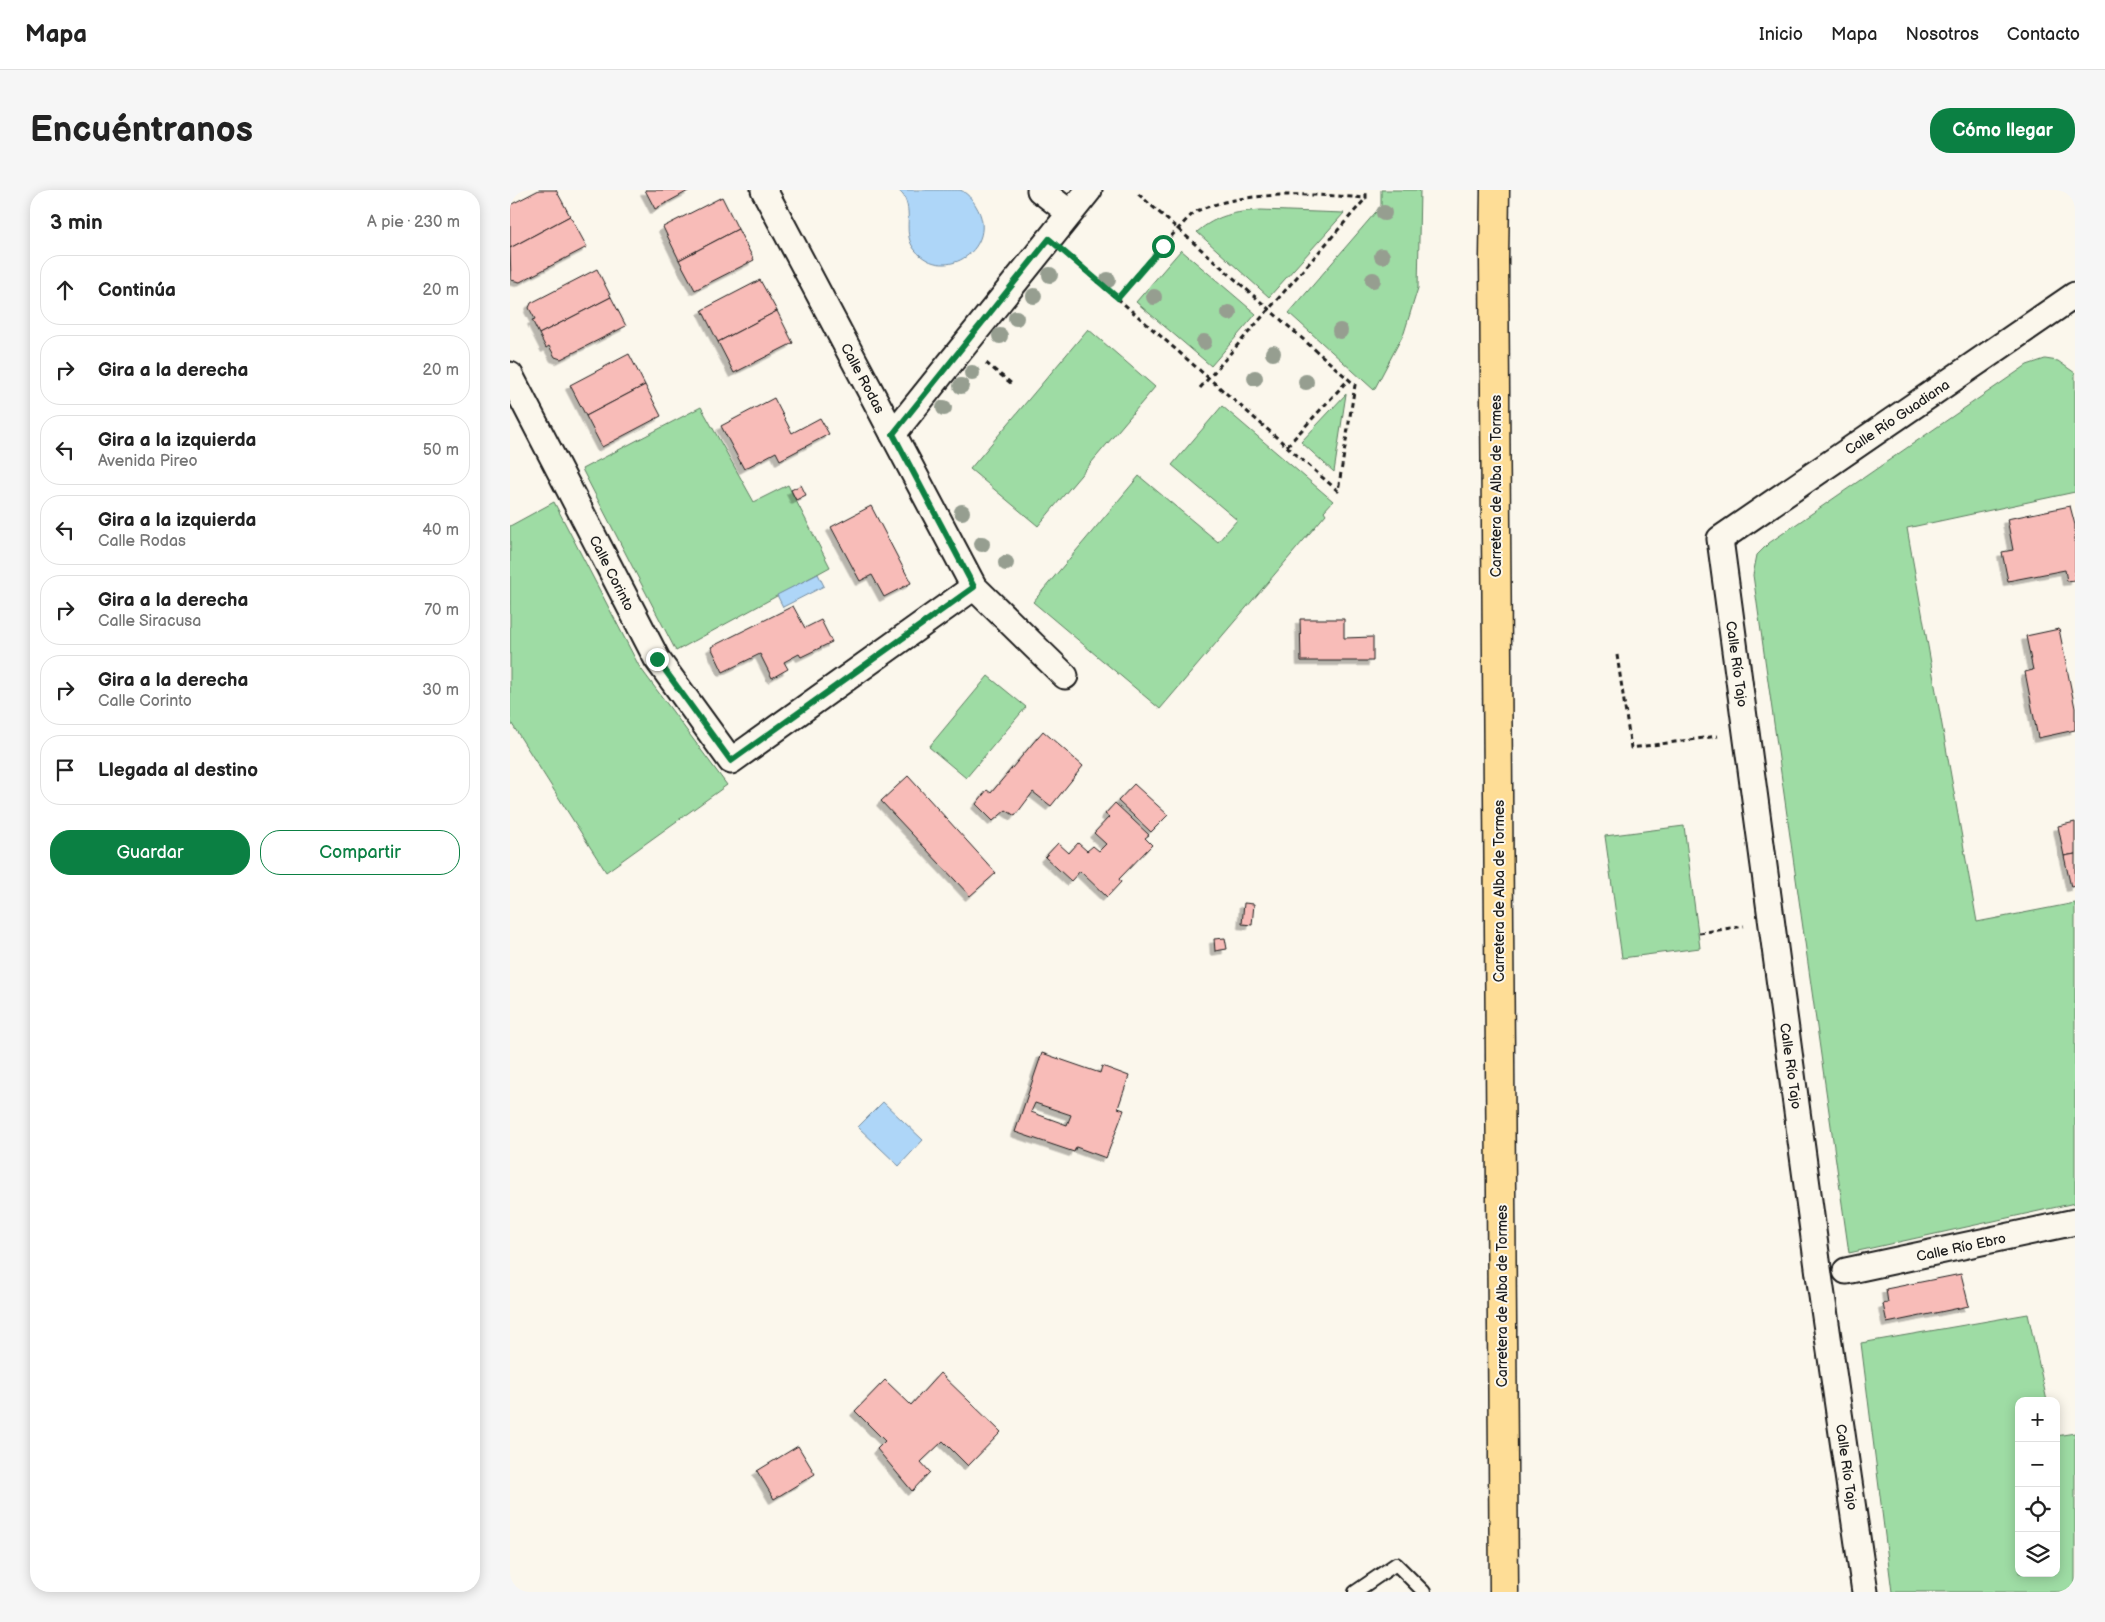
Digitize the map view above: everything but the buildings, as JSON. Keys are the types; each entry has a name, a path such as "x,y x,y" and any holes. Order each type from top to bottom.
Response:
{"main road":[{"name":"Carretera de Alba de Tormes","path":"1495,190 1504,1592"}],"street":[{"name":"Calle Rodas","path":"764,190 974,587 1065,676"},
{"path":"1040,190 1070,213"},
{"path":"893,434 1089,190"},
{"name":"Calle Río Guadiana","path":"1720,539 2075,295"},
{"name":"Calle Corinto","path":"510,375 657,659 731,761 974,587"},
{"name":"Calle Río Tajo","path":"1720,539 1817,1256 1865,1592"},
{"name":"Calle Río Ebro","path":"1846,1271 2075,1222"}],"lane":[{"path":"1354,1592 1396,1564 1424,1592"}],"path":[{"path":"1200,388 1366,198 1366,190"},
{"path":"1118,298 1196,211 1222,200 1261,191 1300,192 1366,198"},
{"path":"1049,239 1338,491 1355,385 1136,192"},
{"path":"984,362 1012,384"},
{"path":"1287,446 1348,380"},
{"path":"1617,655 1631,748 1724,735"},
{"path":"1698,933 1749,925"}],"green space":[{"path":"1381,190 1420,190 1418,288 1404,333 1374,390 1289,313 1381,206"},
{"path":"1261,210 1344,213 1269,297 1197,232 1204,226 1227,215"},
{"path":"1181,250 1256,314 1211,366 1136,302"},
{"path":"1088,329 1155,387 1038,526 970,469"},
{"path":"2045,359 2058,361 2075,373 2075,492 1907,528 1977,922 2075,903 2075,1203 1849,1253 1753,575 1757,555 1769,543 2027,365"},
{"path":"1346,394 1334,472 1301,442"},
{"path":"1222,406 1333,501 1324,511 1326,514 1160,709 1033,602 1139,476 1218,542 1237,520 1172,465"},
{"path":"701,407 754,502 788,485 830,567 676,651 582,469"},
{"path":"554,502 639,666 727,785 606,872 510,721 510,526"},
{"path":"988,676 1026,707 966,778 929,747"},
{"path":"1684,826 1700,948 1622,958 1605,836"},
{"path":"2028,1314 2046,1397 2015,1397 2015,1577 2060,1577 2060,1435 2075,1433 2075,1592 1892,1592 1861,1343"}],"water":[{"path":"898,190 960,190 965,192 975,204 982,221 981,235 976,247 966,256 954,262 941,264 927,260 911,244 908,231 907,205 904,196"},
{"path":"818,574 824,586 783,607 777,595"},
{"path":"883,1102 923,1140 899,1166 858,1127"}],"route":[{"path":"657,659 731,761 974,587 893,434 1049,239 1118,298 1163,246"}]}
